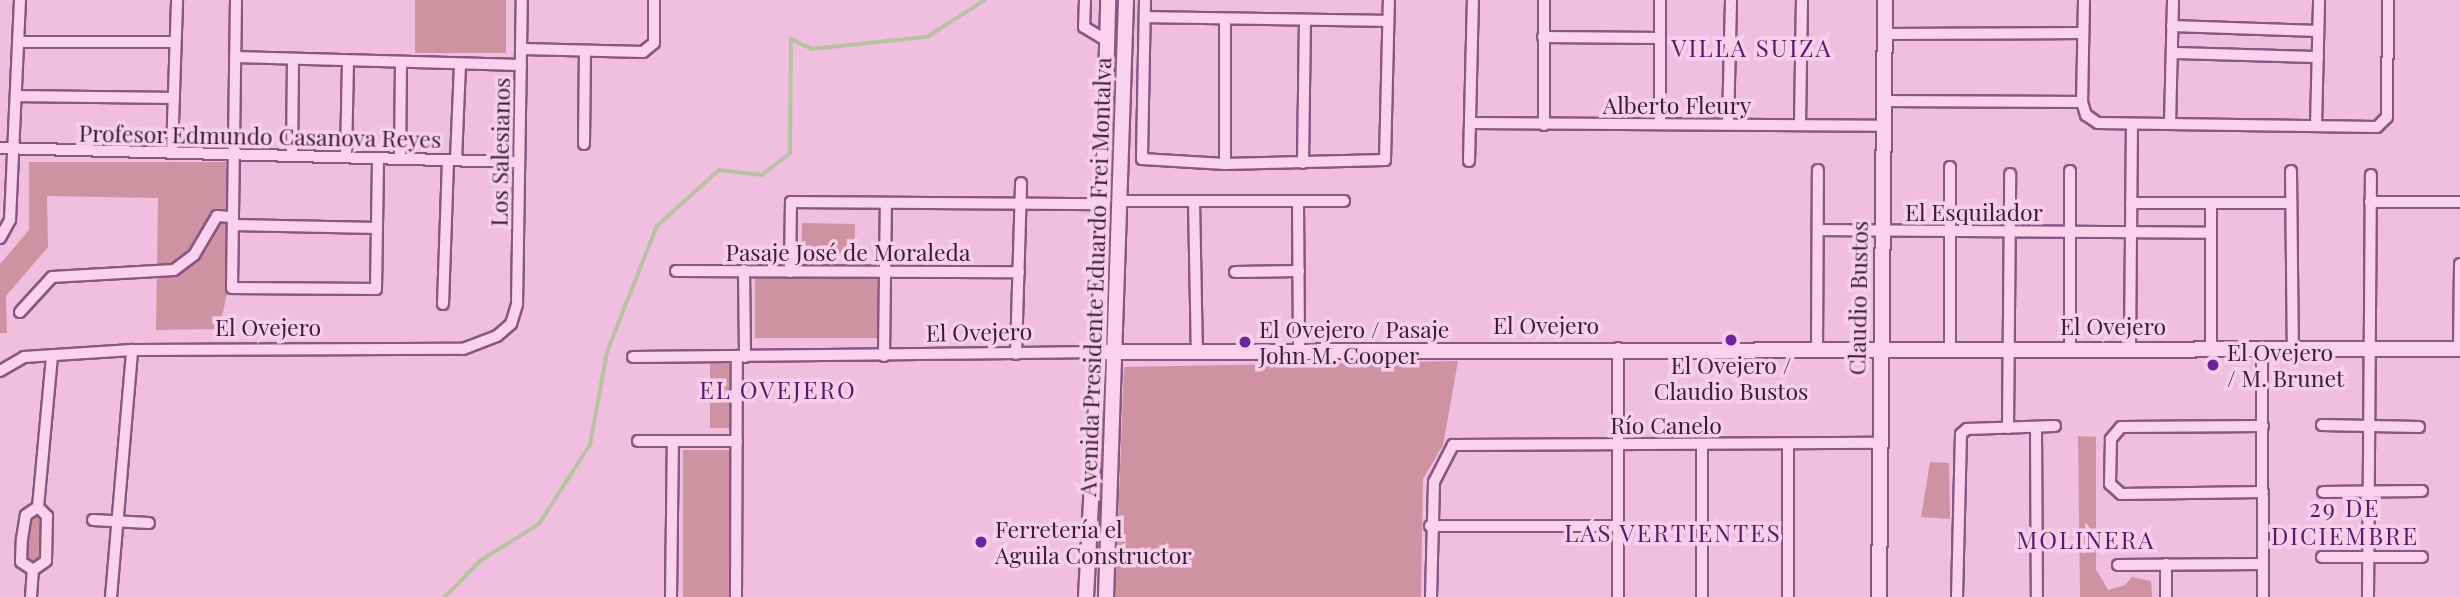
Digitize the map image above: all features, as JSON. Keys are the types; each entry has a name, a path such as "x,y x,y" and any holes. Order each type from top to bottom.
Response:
{"street":[{"path":"0,238 10,220 20,0"},
{"path":"172,153 177,0"},
{"path":"236,0 232,288 376,289 378,158"},
{"name":"Los Salesianos","path":"517,304 522,0"},
{"path":"521,49 643,52 654,43 654,0"},
{"name":"Avenida Presidente Eduardo Frei Montalva","path":"1085,0 1084,27 1107,41"},
{"name":"Avenida Presidente Eduardo Frei Montalva","path":"1086,597 1099,352 1108,0"},
{"name":"Avenida Presidente Eduardo Frei Montalva","path":"1106,597 1126,0"},
{"name":"Avenida Presidente Eduardo Frei Montalva","path":"1145,0 1142,159 1225,164"},
{"path":"1225,20 1225,164 1385,160 1389,0"},
{"path":"1469,161 1473,0"},
{"path":"1544,0 1544,125"},
{"path":"1660,0 1660,124"},
{"path":"1728,124 1731,0"},
{"path":"1800,125 1802,0"},
{"name":"Claudio Bustos","path":"1879,597 1885,0"},
{"path":"2084,0 2082,102 2089,118 2100,124 2316,126 2383,125 2387,117 2388,0"},
{"path":"2170,124 2173,0"},
{"path":"2316,126 2319,0"},
{"path":"1145,17 1388,21"},
{"path":"1303,163 1305,20"},
{"path":"2172,26 2318,31"},
{"path":"1885,34 2083,33"},
{"path":"1544,37 1660,38"},
{"path":"18,42 175,42"},
{"path":"584,144 585,51"},
{"path":"2172,53 2318,57"},
{"path":"235,57 521,65"},
{"path":"292,156 293,60"},
{"path":"346,157 348,61"},
{"path":"400,159 401,63"},
{"path":"443,304 460,64"},
{"path":"17,96 174,98"},
{"path":"1883,101 2082,102"},
{"name":"Alberto Fleury","path":"1471,123 1882,126"},
{"path":"2130,349 2132,125"},
{"name":"Profesor Edmundo Casanova Reyes","path":"0,148 519,162"},
{"path":"1950,167 1950,349"},
{"path":"1817,348 1818,170"},
{"path":"2070,171 2070,348"},
{"path":"2291,171 2292,349"},
{"path":"2008,428 2010,174"},
{"path":"2368,597 2371,175"},
{"path":"1016,354 1021,183"},
{"path":"1121,201 1344,201"},
{"path":"1194,201 1197,352"},
{"path":"1298,201 1299,350"},
{"path":"790,272 790,202 1103,204"},
{"path":"2370,202 2460,202"},
{"path":"884,356 886,203"},
{"path":"2131,203 2291,203"},
{"path":"2211,204 2211,349"},
{"path":"20,312 52,277 174,270 194,255 217,216 233,221 377,228"},
{"name":"El Esquilador","path":"1818,230 2211,233"},
{"path":"2460,264 2460,349"},
{"path":"736,597 737,441 744,270"},
{"name":"Pasaje José de Moraleda","path":"676,271 1019,272"},
{"path":"1234,272 1299,271"},
{"name":"El Ovejero","path":"0,371 24,357 132,350 463,349 498,337 511,324 517,304"},
{"path":"1618,348 1618,597"},
{"name":"El Ovejero","path":"633,357 1618,348 2460,349"},
{"path":"2262,349 2263,597"},
{"path":"111,597 132,350"},
{"path":"38,507 52,356"},
{"path":"2322,425 2418,427"},
{"path":"1957,597 1961,434 1967,429 2055,426"},
{"path":"2263,426 2115,430 2110,484 2114,491 2263,492"},
{"path":"2036,427 2037,597"},
{"path":"638,441 737,441"},
{"path":"671,597 673,441"},
{"name":"Río Canelo","path":"1430,526 1434,482 1453,444 1880,443"},
{"path":"1702,444 1702,597"},
{"path":"1788,444 1788,597"},
{"path":"2323,492 2422,491"},
{"path":"33,570 21,562 22,539 26,515 38,507"},
{"path":"33,570 46,561 47,516 38,507"},
{"path":"93,520 149,523"},
{"path":"1431,597 1430,526 1618,526"},
{"path":"2322,557 2422,557"},
{"path":"2166,564 2166,597"},
{"path":"2118,565 2263,564"},
{"path":"31,597 33,570"}],"shaded area":[{"path":"415,0 506,0 506,53 415,53"},
{"path":"29,162 226,162 227,294 219,329 156,330 158,198 47,196 48,247 6,296 7,333 0,333 0,264 29,230"},
{"path":"802,223 855,224 854,253 801,252"},
{"path":"755,279 878,279 878,338 755,338"},
{"path":"1458,361 1443,445 1423,479 1421,597 1115,597 1124,367"},
{"path":"710,362 733,362 733,428 710,428"},
{"path":"2078,436 2096,437 2096,569 2108,590 2125,585 2132,577 2151,581 2152,597 2080,597"},
{"path":"683,450 732,450 732,597 683,597"},
{"path":"1930,462 1949,463 1950,519 1921,517"},
{"path":"42,515 42,559 30,564 25,558 27,520"}],"waterway":[{"path":"445,597 480,561 539,524 590,445 607,352 657,226 719,170 762,175 790,153 791,39 812,49 927,37 985,0"}],"place":[{"name":"El Ovejero / Claudio Bustos","path":"1731,340"},
{"name":"El Ovejero / Pasaje John M. Cooper","path":"1245,342"},
{"name":"El Ovejero / M. Brunet","path":"2213,365"},
{"name":"Ferretería el Aguila Constructor","path":"981,542"}],"district":[{"name":"VILLA SUIZA","path":"1752,48"},
{"name":"EL OVEJERO","path":"778,390"},
{"name":"29 DE DICIEMBRE","path":"2345,522"},
{"name":"LAS VERTIENTES","path":"1673,533"},
{"name":"MOLINERA","path":"2086,540"}]}
